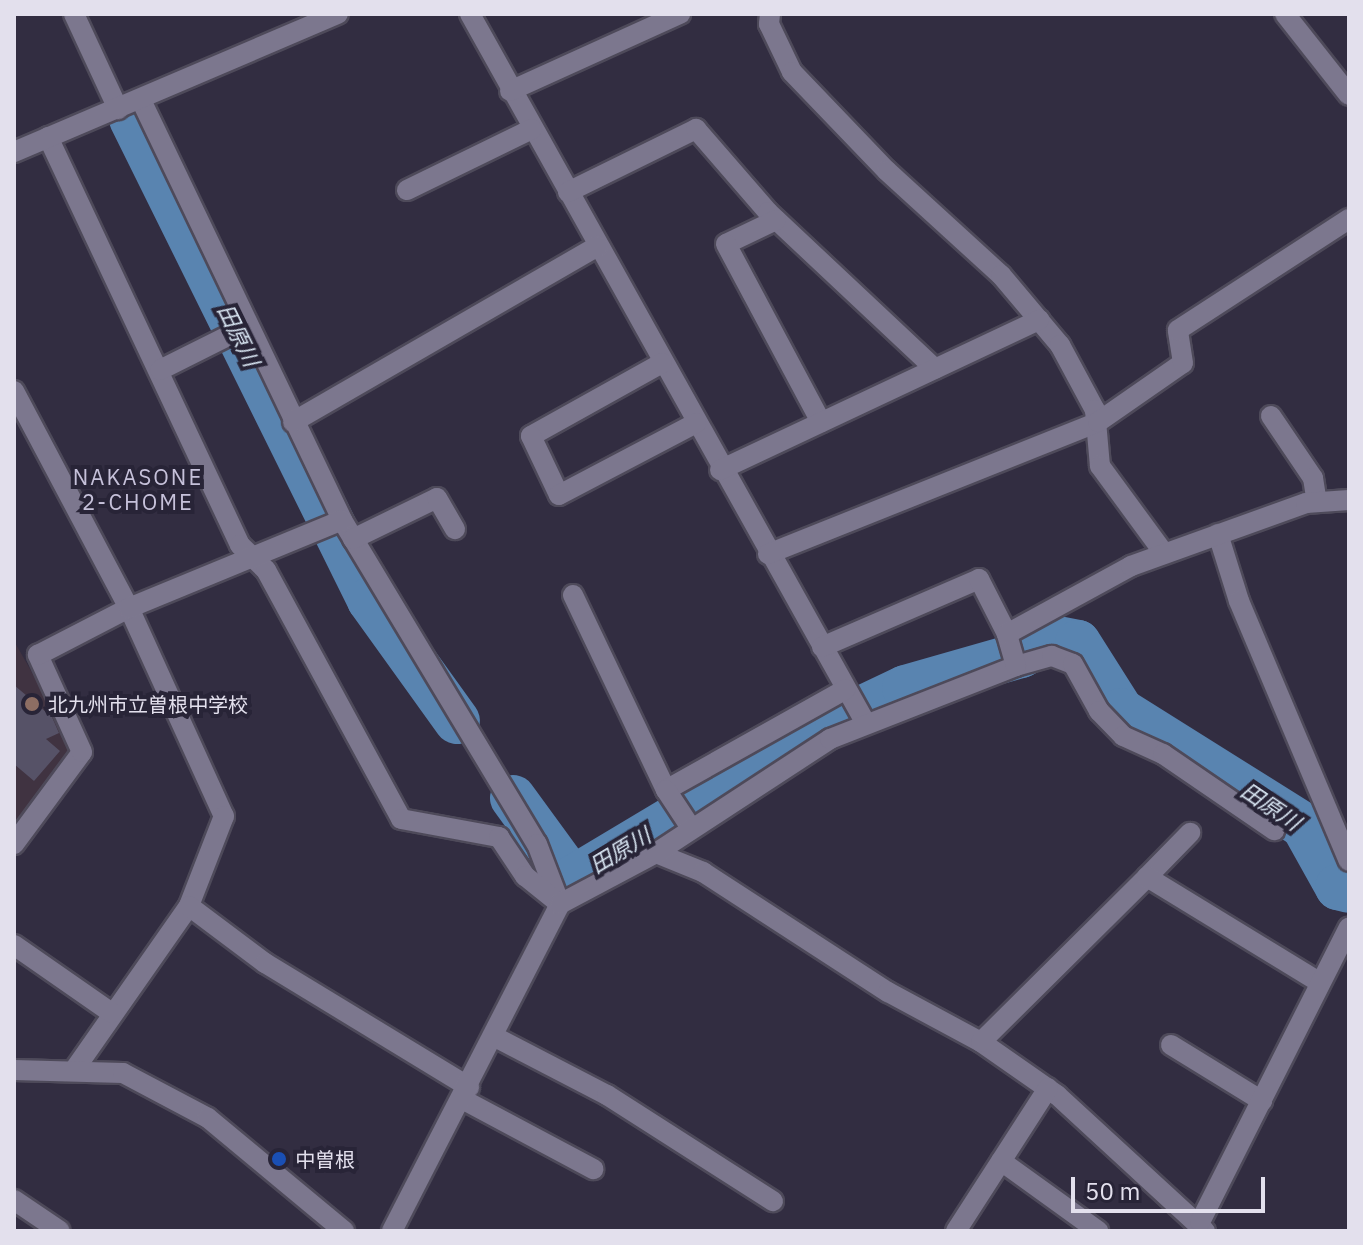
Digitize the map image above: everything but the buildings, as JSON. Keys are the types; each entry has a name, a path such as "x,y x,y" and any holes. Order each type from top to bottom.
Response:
{"street":[{"path":"74,14 118,109"},
{"path":"14,152 338,14"},
{"path":"470,14 720,470 865,722"},
{"path":"510,91 680,14"},
{"path":"770,14 769,24 792,72 887,171 1001,275 1060,345 1098,422 1100,466 1164,553"},
{"path":"1285,14 1349,95"},
{"path":"141,100 342,520 537,844 560,904"},
{"path":"407,190 532,129"},
{"path":"568,192 696,129 776,220 935,369"},
{"path":"48,137 160,370 162,387 240,545 266,570 401,819 499,837 525,876 560,904"},
{"path":"768,554 1098,422 1183,363 1178,330 1349,219"},
{"path":"776,220 726,244 821,422"},
{"path":"293,422 598,246"},
{"path":"720,470 1039,320"},
{"path":"160,370 248,326"},
{"path":"662,363 531,436 559,495 696,423"},
{"path":"14,391 129,608 224,816 189,906 75,1069"},
{"path":"1271,416 1313,478 1317,502"},
{"path":"353,539 437,498 455,529"},
{"path":"1007,634 1131,566 1164,553 1317,502 1349,500"},
{"path":"14,844 82,752 38,655 129,608 250,555 342,520"},
{"path":"1218,534 1239,601 1349,861"},
{"path":"822,647 979,579 1007,634 1016,666"},
{"path":"573,595 666,790 691,828"},
{"path":"392,1231 495,1037 560,904 656,853 830,739 865,722 1016,666 1052,656 1073,664 1099,711 1123,736 1163,754 1274,830"},
{"path":"666,790 846,689"},
{"path":"981,1042 1190,833"},
{"path":"656,853 703,872 888,992 981,1042 1048,1088 1203,1227 1319,982 1349,927"},
{"path":"1147,877 1319,982"},
{"path":"189,906 265,963 466,1093 593,1169"},
{"path":"14,945 112,1013"},
{"path":"495,1037 607,1095 773,1201"},
{"path":"1171,1045 1262,1101"},
{"path":"14,1070 75,1069 123,1073 208,1118 344,1231"},
{"path":"956,1231 1048,1088"},
{"path":"1001,1161 1098,1231"},
{"path":"14,1200 60,1231"}],"shaded area":[{"name":"北九州市立曽根中学校","path":"14,641 77,751 14,833"}],"waterway":[{"name":"田原川","path":"132,119 370,600 457,721"},
{"name":"田原川","path":"513,798 572,879 838,720 905,688 1021,655 1053,638 1078,643 1121,711 1304,826 1338,887 1349,890"}],"place":[{"name":"北九州市立曽根中学校","path":"32,704"},
{"name":"中曽根","path":"279,1159"}],"district":[{"name":"NAKASONE 2-CHOME","path":"138,488"}]}
